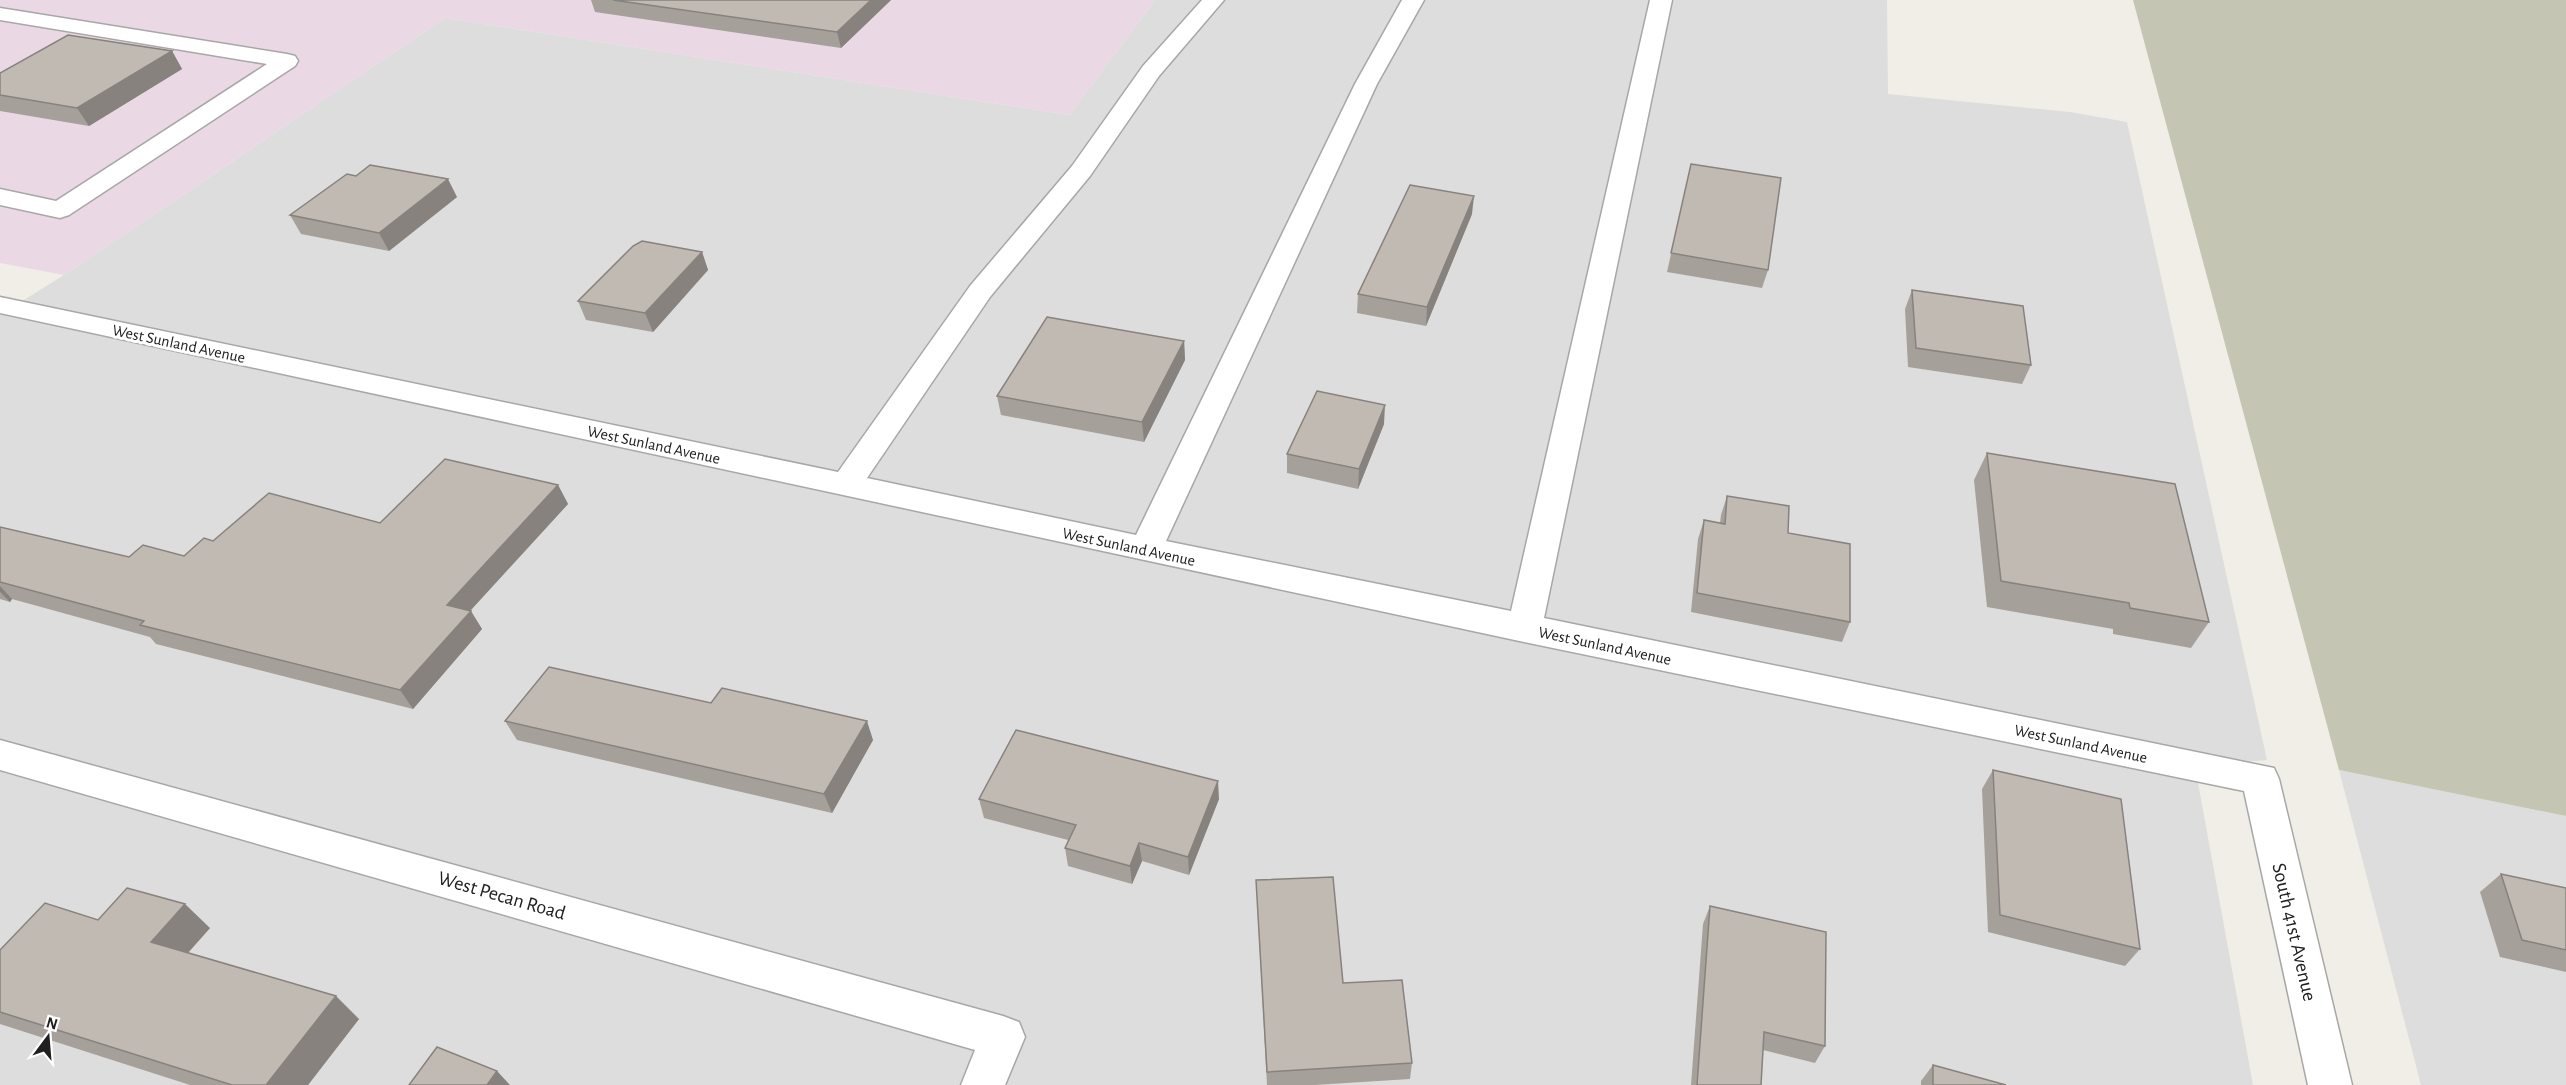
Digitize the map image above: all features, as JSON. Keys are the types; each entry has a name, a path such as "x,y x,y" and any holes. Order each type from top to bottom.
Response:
{"street":[{"path":"846,486 980,292 1081,171 1151,71 1212,0"},
{"path":"1146,549 1366,84 1413,0"},
{"path":"1524,628 1661,0"},
{"path":"0,14 287,61 60,210 0,197"},
{"name":"West Sunland Avenue","path":"0,305 1146,549 2260,779"},
{"name":"West Pecan Road","path":"7,766 1003,1037 982,1085"},
{"name":"South 41st Avenue","path":"2260,779 2330,1085"}],"shaded area":[{"path":"0,0 1155,0 1069,115 445,18 64,275 0,263"},
{"path":"1155,0 1887,0 1888,94 2070,112 2127,122 2267,760 2195,766 2253,1085 0,1085 0,315 64,275 445,18 1069,115"},
{"path":"2133,0 2566,0 2566,816 2339,770"},
{"path":"2339,770 2566,816 2566,1085 2421,1085"}],"building":[{"path":"613,0 871,0 837,32"},
{"path":"68,35 172,51 77,108 0,95 0,73"},
{"path":"1691,164 1781,178 1768,270 1671,253"},
{"path":"370,165 448,179 379,233 290,215 347,174 356,176"},
{"path":"1410,185 1474,196 1427,307 1358,294"},
{"path":"642,241 702,252 645,313 578,301 633,246"},
{"path":"1912,290 2023,306 2031,365 1916,348"},
{"path":"1047,317 1184,341 1142,422 997,396"},
{"path":"1317,391 1385,405 1359,469 1287,454"},
{"path":"1987,453 2175,484 2209,622 2130,608 2129,603 2001,581"},
{"path":"445,459 558,485 447,605 471,611 400,690 140,625 144,621 0,582 0,527 129,557 143,545 184,556 204,538 213,541 269,493 380,523"},
{"path":"1727,496 1789,506 1788,533 1850,544 1850,622 1697,593 1704,520 1725,524"},
{"path":"549,667 711,703 722,688 867,721 824,794 505,721"},
{"path":"1016,730 1218,781 1188,857 1139,843 1130,866 1065,848 1076,825 979,799"},
{"path":"1993,770 2121,799 2140,949 2000,915"},
{"path":"2501,874 2566,888 2566,950 2522,940"},
{"path":"1333,877 1343,983 1402,980 1412,1063 1267,1072 1256,880"},
{"path":"127,888 185,904 151,942 336,996 266,1085 232,1085 0,1012 0,950 45,903 98,920"},
{"path":"1710,906 1826,932 1825,1046 1764,1032 1761,1085 1697,1085"},
{"path":"437,1047 497,1071 487,1085 409,1085"},
{"path":"1933,1065 2006,1085 1933,1085"}]}
